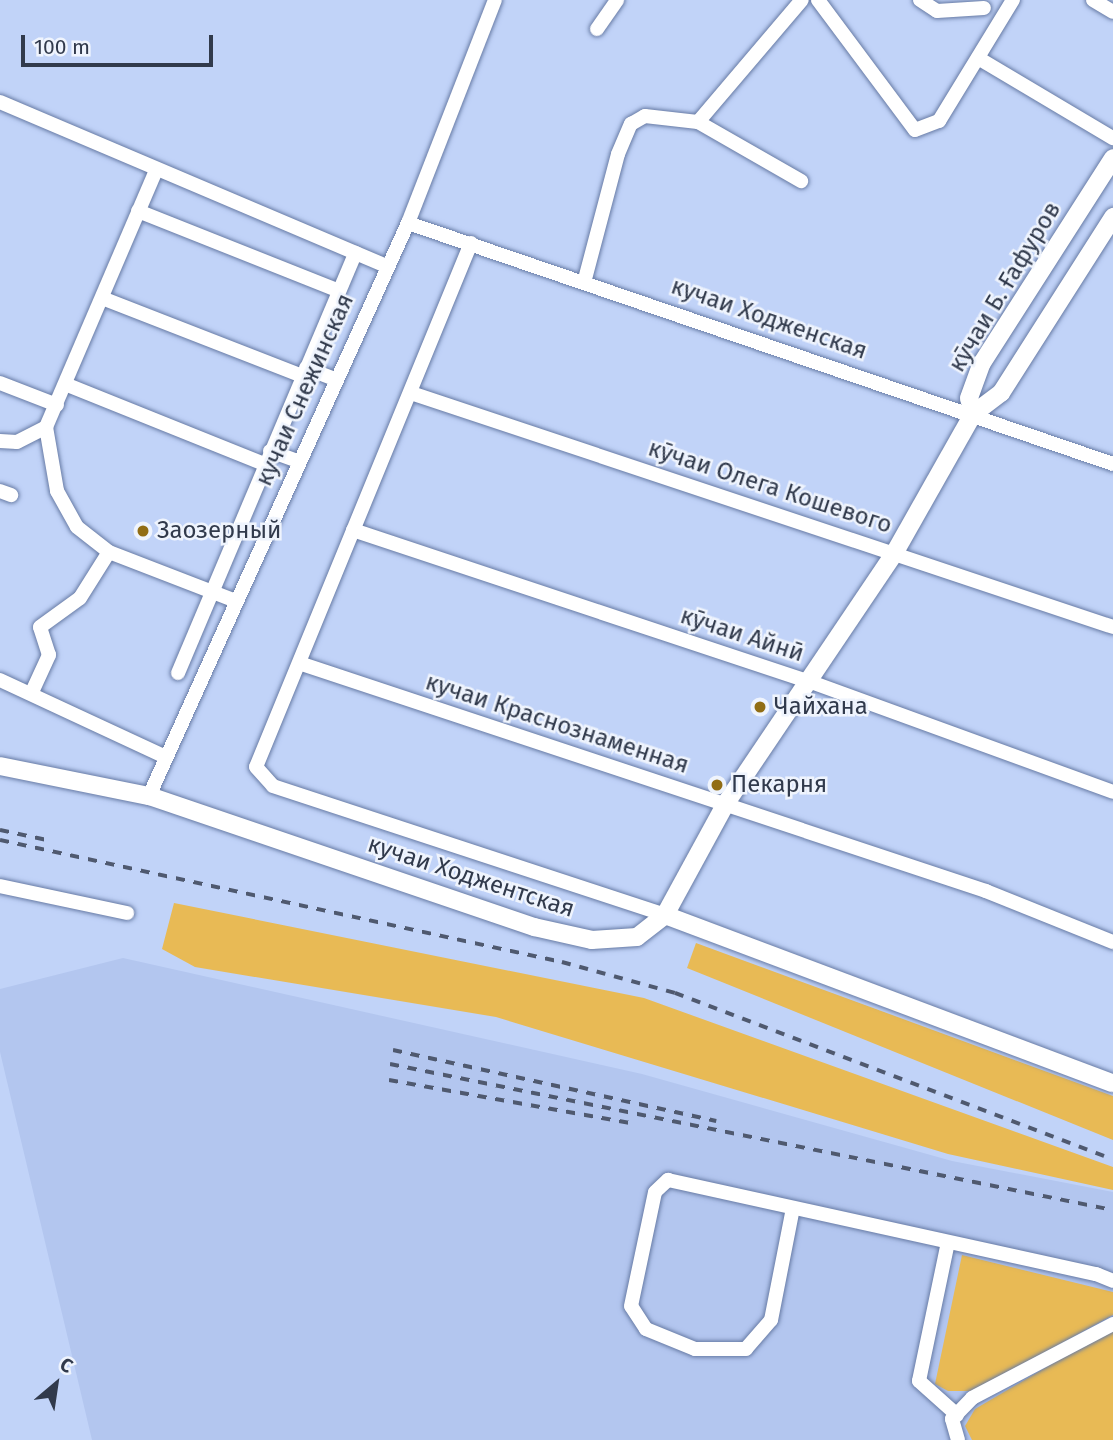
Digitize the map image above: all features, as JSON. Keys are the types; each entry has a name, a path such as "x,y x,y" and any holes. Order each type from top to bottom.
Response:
{"main road":[{"name":"кӯчаи Б. Ғафуров","path":"1113,158 982,363 969,398 973,414 1001,393 1113,216"},
{"path":"973,414 895,552 811,681 726,803 665,915 1113,1083"},
{"name":"кучаи Ходжентская","path":"0,766 149,796 534,927 592,940 637,937 665,915"}],"street":[{"name":"кучаи Снежинская","path":"149,796 386,266 408,223 495,0"},
{"path":"597,29 617,0"},
{"path":"698,122 802,0"},
{"path":"818,0 915,130 939,121 1013,0"},
{"path":"920,0 937,11 984,8"},
{"path":"1094,0 1113,12"},
{"path":"978,58 1113,138"},
{"path":"0,102 386,266"},
{"path":"585,279 631,124 645,116 698,122 801,181"},
{"path":"156,170 47,427 65,513 109,552 236,601"},
{"path":"138,211 339,290"},
{"name":"кучаи Ходженская","path":"408,223 585,279 1113,464"},
{"path":"471,243 353,530 302,664 256,767 273,786 665,915"},
{"path":"178,673 355,253"},
{"path":"102,298 304,372 335,379"},
{"path":"0,383 57,405"},
{"path":"65,384 267,458 299,461"},
{"name":"кӯчаи Олега Кошевого","path":"411,393 895,552 1113,627"},
{"path":"0,441 17,442 47,427"},
{"name":"кӯчаи Айнӣ","path":"353,530 811,681 1113,792"},
{"path":"32,692 49,655 40,627 80,598 109,552"},
{"name":"кучаи Краснознаменная","path":"302,664 726,803 1113,942"},
{"path":"0,680 32,692 166,757"},
{"path":"0,886 127,913"},
{"path":"793,1208 771,1320 746,1349 695,1349 646,1329 631,1306 656,1192 668,1180 948,1242 1113,1280"},
{"path":"948,1242 919,1381 957,1415"},
{"path":"958,1440 957,1415 972,1398 1113,1324"}],"shaded area":[{"path":"174,903 644,998 1113,1167 1113,1190 948,1154 496,1017 195,967 162,949"},
{"path":"696,943 1113,1096 1113,1140 687,968"},
{"path":"123,958 642,1074 952,1161 1113,1192 1113,1440 92,1440 0,1052 0,989"},
{"path":"962,1255 1113,1292 1113,1315 974,1391 948,1391 935,1384"},
{"path":"1113,1328 1113,1440 972,1440 965,1426 975,1409"}],"railway":[{"path":"0,830 47,840"},
{"path":"0,840 562,962 675,993 1113,1159"},
{"path":"393,1050 716,1121"},
{"path":"390,1064 1113,1210"},
{"path":"389,1080 630,1123"}],"place":[{"name":"Заозерный","path":"143,531"},
{"name":"Чайхана","path":"760,707"},
{"name":"Пекарня","path":"717,785"}]}
